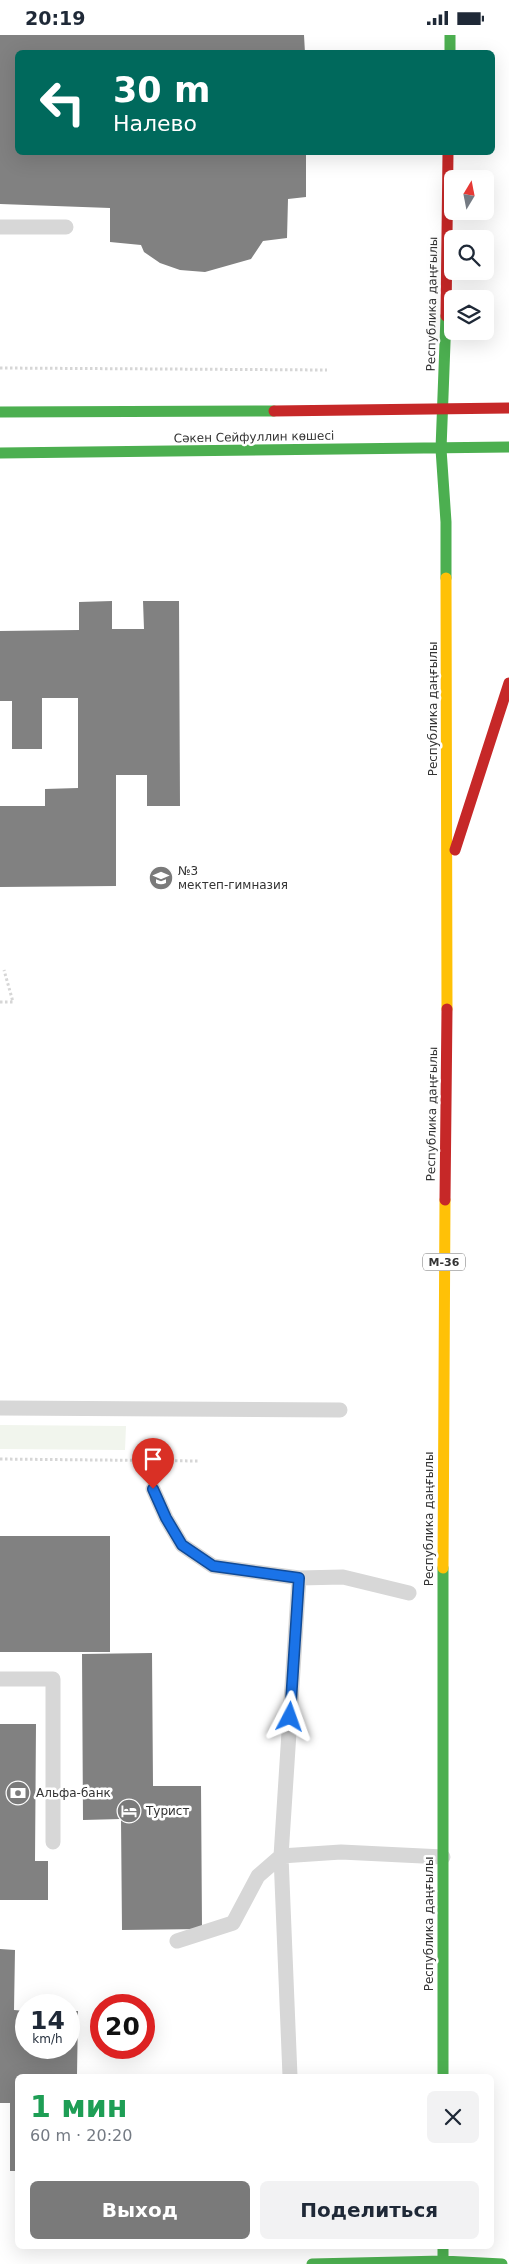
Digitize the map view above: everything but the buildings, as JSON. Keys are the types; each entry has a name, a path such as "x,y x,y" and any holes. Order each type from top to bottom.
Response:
{"main road":[{"path":"450,35 450,50"},
{"name":"Республика даңғылы","path":"443,2074 443,1356 448,873 446,522 441,449 448,155"},
{"name":"Сәкен Сейфуллин көшесі","path":"0,412 509,408"},
{"name":"Сәкен Сейфуллин көшесі","path":"0,453 509,447"},
{"path":"448,873 509,683"},
{"path":"443,2249 443,2262"},
{"path":"312,2264 443,2262 502,2264"}],"lane":[{"path":"0,227 66,227"},
{"path":"0,1408 340,1409"},
{"path":"153,1489 166,1518 182,1545 213,1566 299,1578 343,1577 409,1593"},
{"path":"290,2074 281,1856 299,1578"},
{"path":"0,1679 53,1679 52,1842"},
{"path":"177,1941 233,1923 258,1876 281,1856 341,1852 443,1857"}],"path":[{"path":"0,368 327,370"},
{"path":"0,1002 13,1002 4,970"},
{"path":"0,1459 199,1461"}],"shaded area":[{"path":"0,1425 126,1426 125,1450 0,1449"}],"traffic: fast":[{"path":"450,35 450,50"},
{"path":"445,340 441,449 446,522 446,578"},
{"path":"0,412 274,411"},
{"path":"0,453 509,447"},
{"path":"443,1568 443,2074"},
{"path":"443,2249 443,2264"},
{"path":"312,2264 443,2261 502,2264"}],"traffic: slow":[{"path":"446,578 447,1009"},
{"path":"443,1568 445,1200"}],"traffic: jam":[{"path":"446,290 448,155"},
{"path":"274,411 509,408"},
{"path":"455,850 509,683"},
{"path":"445,1200 447,1009"}],"place":[{"name":"№3 мектеп-гимназия","path":"161,878"},
{"name":"Альфа-банк","path":"18,1793"},
{"name":"Турист","path":"129,1811"}],"route":[{"path":"153,1489 166,1518 182,1545 213,1566 299,1578 290,1717"}]}
